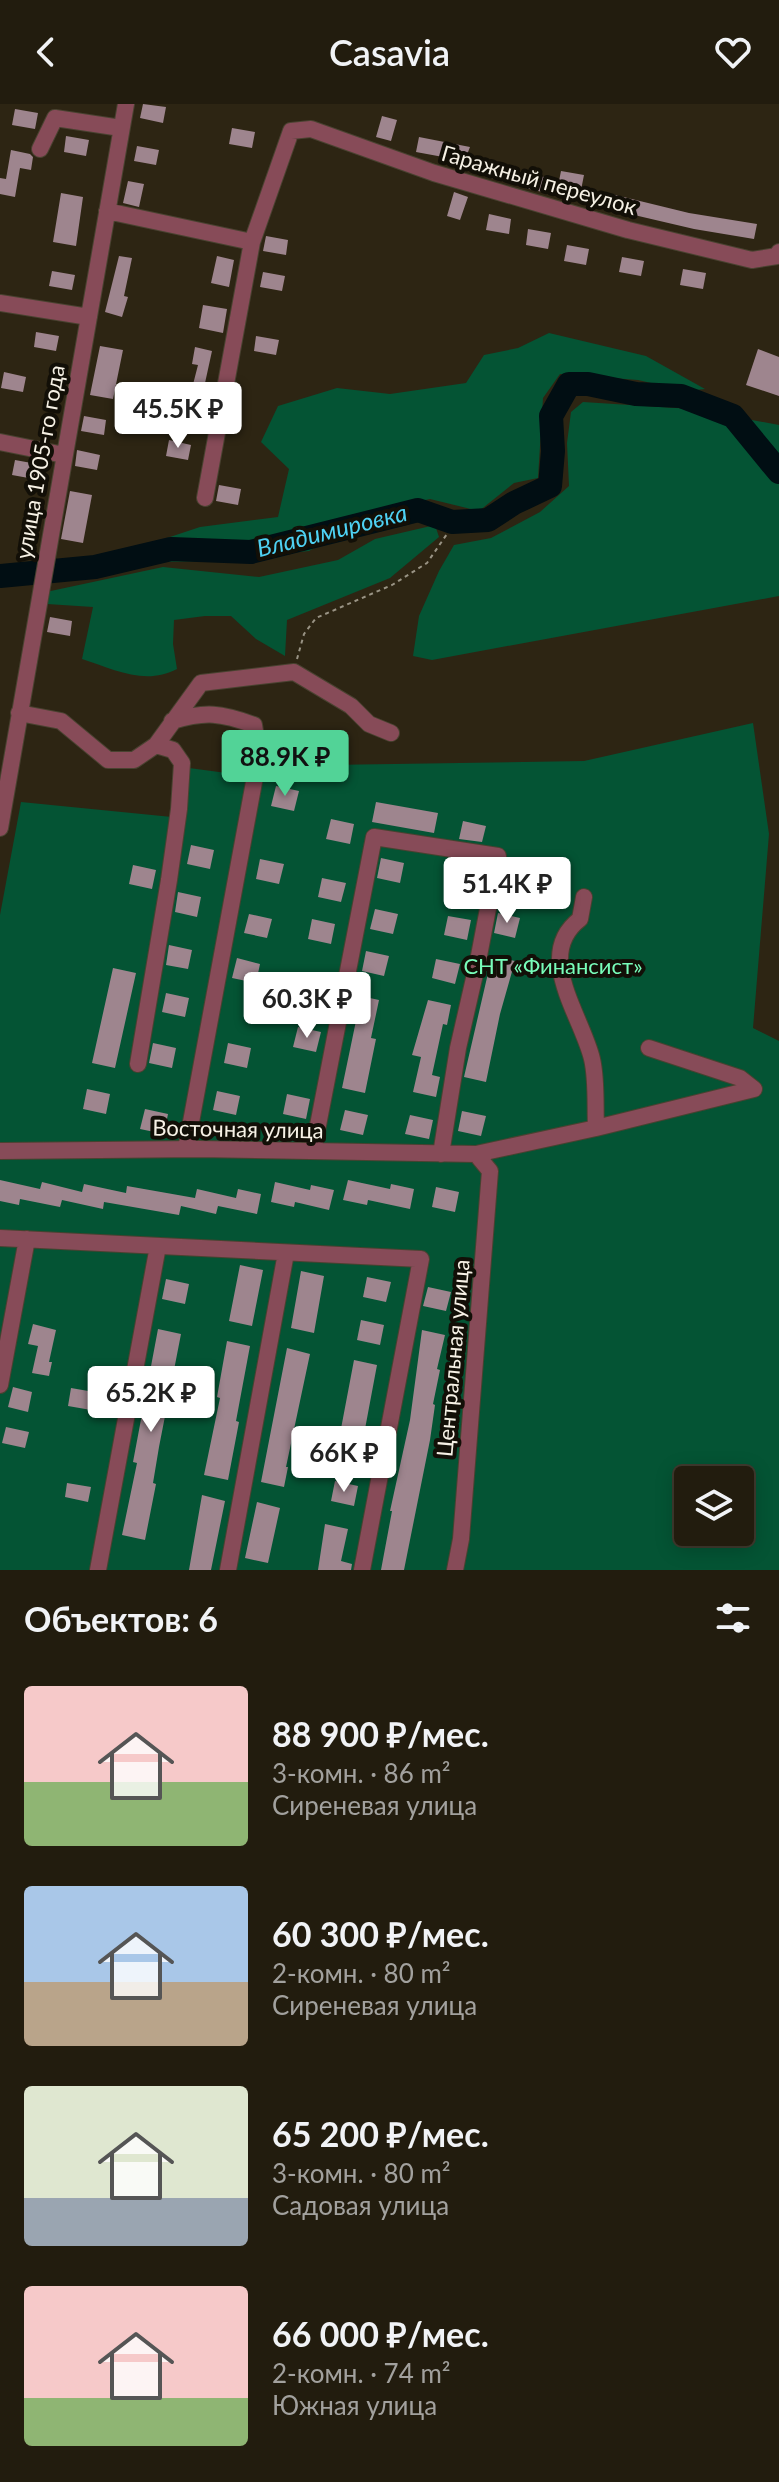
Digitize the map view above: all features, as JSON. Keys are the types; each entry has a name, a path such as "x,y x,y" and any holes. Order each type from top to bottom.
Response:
{"street":[{"name":"улица 1905-го года","path":"1,817 126,104"},
{"path":"40,149 55,118 121,128"},
{"name":"Гаражный переулок","path":"252,242 291,131 311,129 434,173 628,230 752,260 778,254"},
{"path":"107,211 252,242 205,498"},
{"path":"0,303 89,317"},
{"path":"0,442 64,455"},
{"path":"19,713 61,721 108,760 134,760 156,745 201,683 294,672 351,706 369,724 391,733"},
{"path":"172,721 200,713 226,715 254,725 259,755 186,1149"},
{"path":"138,1064 169,880 182,763 173,750 156,745"},
{"path":"313,1151 374,837 498,856 458,1048 441,1154"},
{"path":"584,897 580,919 570,926 560,944 559,966 592,1059 596,1128"},
{"name":"Восточная улица","path":"0,1151 186,1149 476,1154 754,1089 740,1078 649,1048"},
{"name":"Центральная улица","path":"455,1570 461,1539 490,1171 476,1154"},
{"path":"0,1238 421,1259 362,1570"},
{"path":"0,1385 27,1239"},
{"path":"98,1570 158,1246"},
{"path":"228,1570 286,1253"}],"path":[{"path":"294,672 304,634 316,618 392,585 427,563 447,534"}],"green space":[{"path":"549,333 646,356 705,389 686,391 638,380 560,374 543,398 538,478 514,483 479,511 430,499 382,509 309,551 209,561 155,562 152,543 200,527 278,517 289,469 261,442 278,406 337,388 390,394 466,383 484,355 518,348"},
{"path":"583,402 692,409 779,425 779,596 432,660 413,656 419,616 454,545 491,538 540,512 569,486 567,443 571,412"},
{"path":"435,525 439,537 390,578 287,620 285,656 256,639 231,616 205,616 174,620 173,644 177,669 153,676 129,674 82,659 93,607 47,604 46,592 163,567 259,577 338,560 375,539"},
{"name":"СНТ «Финансист»","path":"753,723 769,834 753,1028 779,1041 779,1570 0,1570 0,915 21,802 182,818 189,768 249,776 259,734 330,744 327,765 584,761"}],"building":[{"path":"143,104 166,107 163,123 140,118"},
{"path":"15,109 38,113 35,129 12,125"},
{"path":"382,116 397,120 391,141 376,137"},
{"path":"232,128 255,132 252,148 229,144"},
{"path":"66,136 89,140 86,156 64,152"},
{"path":"419,137 470,147 463,165 453,162 454,159 416,152"},
{"path":"137,146 159,150 156,165 134,161"},
{"path":"11,150 33,157 31,170 20,168 15,197 0,194 0,178 6,179"},
{"path":"489,162 511,166 511,171 550,178 547,193 525,188 526,185 486,177"},
{"path":"561,171 584,175 581,190 558,186"},
{"path":"128,181 144,184 139,207 123,203"},
{"path":"454,192 468,197 460,220 447,216"},
{"path":"603,192 689,213 757,224 754,239 694,229 600,207"},
{"path":"61,193 83,197 76,246 53,242"},
{"path":"489,214 511,219 509,234 486,230"},
{"path":"528,229 551,233 548,249 526,245"},
{"path":"266,236 288,240 286,255 263,251"},
{"path":"567,245 589,249 586,265 564,261"},
{"path":"119,256 132,258 124,296 128,297 122,317 105,312"},
{"path":"217,256 234,260 229,287 211,283"},
{"path":"622,257 644,261 641,276 619,272"},
{"path":"683,269 706,273 703,289 680,285"},
{"path":"52,271 75,275 72,290 49,286"},
{"path":"263,272 285,276 282,291 260,287"},
{"path":"203,305 227,309 223,333 199,328"},
{"path":"36,332 59,336 56,351 34,347"},
{"path":"256,336 279,340 276,355 254,351"},
{"path":"100,346 123,350 113,399 90,395"},
{"path":"195,347 212,351 204,404 189,400 198,365 192,364"},
{"path":"758,349 779,357 779,396 746,385"},
{"path":"4,372 26,377 23,392 1,388"},
{"path":"84,416 106,420 104,435 81,431"},
{"path":"169,440 191,445 188,460 166,456"},
{"path":"77,450 100,455 97,470 75,466"},
{"path":"15,460 37,464 34,479 12,475"},
{"path":"219,485 241,489 238,505 216,501"},
{"path":"70,491 92,495 83,543 61,539"},
{"path":"50,617 72,621 70,636 47,632"},
{"path":"276,786 299,791 294,811 271,806"},
{"path":"376,802 438,813 434,833 372,822"},
{"path":"331,819 354,824 350,844 326,839"},
{"path":"463,821 486,826 482,842 459,839"},
{"path":"191,845 214,850 210,869 187,864"},
{"path":"381,858 404,863 400,883 377,878"},
{"path":"260,859 284,864 279,884 256,879"},
{"path":"508,864 531,869 527,889 504,884"},
{"path":"133,865 156,870 152,889 129,884"},
{"path":"459,872 482,877 478,896 454,891"},
{"path":"322,878 346,883 341,902 318,897"},
{"path":"178,892 201,897 197,917 175,912"},
{"path":"375,909 398,914 393,934 370,929"},
{"path":"498,913 520,918 515,938 494,933"},
{"path":"249,914 272,919 267,938 244,933"},
{"path":"448,916 471,920 467,940 444,935"},
{"path":"312,919 335,924 331,944 308,939"},
{"path":"169,945 192,950 188,969 166,965"},
{"path":"366,951 389,956 384,976 362,971"},
{"path":"492,956 515,961 486,1082 464,1077"},
{"path":"237,958 260,964 256,983 232,978"},
{"path":"436,959 460,964 455,984 432,978"},
{"path":"113,968 136,973 115,1068 92,1063"},
{"path":"308,977 331,982 327,1002 303,997"},
{"path":"166,993 189,998 185,1017 162,1012"},
{"path":"356,995 379,1000 371,1038 376,1039 365,1093 342,1088 357,1016 352,1015"},
{"path":"428,1000 451,1005 447,1025 443,1024 432,1075 440,1077 436,1097 413,1092 421,1057 412,1055"},
{"path":"298,1027 321,1032 316,1052 293,1047"},
{"path":"153,1043 176,1048 172,1068 149,1063"},
{"path":"228,1043 251,1048 247,1068 224,1063"},
{"path":"87,1089 110,1094 106,1114 83,1109"},
{"path":"217,1091 240,1096 236,1115 213,1110"},
{"path":"287,1094 310,1099 306,1119 283,1114"},
{"path":"145,1109 168,1114 164,1134 140,1129"},
{"path":"345,1110 368,1115 363,1135 340,1130"},
{"path":"462,1111 486,1116 481,1136 458,1131"},
{"path":"410,1115 433,1120 429,1139 405,1134"},
{"path":"0,1180 40,1189 42,1182 82,1192 84,1184 126,1193 127,1186 195,1198 197,1189 236,1198 238,1189 261,1194 257,1214 218,1206 216,1214 181,1206 179,1215 104,1202 103,1209 62,1200 60,1207 20,1199 19,1205 0,1201"},
{"path":"348,1180 390,1189 391,1184 414,1189 410,1209 368,1200 367,1205 343,1200"},
{"path":"275,1182 310,1190 311,1185 334,1190 329,1210 295,1202 294,1207 271,1202"},
{"path":"436,1187 459,1192 455,1212 432,1207"},
{"path":"240,1265 263,1270 252,1326 229,1321"},
{"path":"301,1271 324,1276 314,1333 291,1328"},
{"path":"367,1277 391,1282 386,1302 363,1297"},
{"path":"166,1279 189,1284 185,1304 162,1299"},
{"path":"428,1287 451,1292 446,1311 423,1306"},
{"path":"361,1320 384,1325 380,1345 357,1340"},
{"path":"33,1324 56,1330 49,1376 32,1373 38,1346 28,1344"},
{"path":"158,1329 181,1334 145,1540 122,1535"},
{"path":"422,1330 445,1335 437,1369 440,1370 430,1440 404,1570 381,1570 410,1420"},
{"path":"227,1341 250,1346 228,1480 204,1475 220,1398 217,1397"},
{"path":"287,1348 310,1354 284,1487 261,1482"},
{"path":"354,1360 377,1365 359,1461 336,1455"},
{"path":"13,1387 32,1392 28,1412 8,1407"},
{"path":"71,1388 94,1392 91,1410 68,1406"},
{"path":"6,1427 29,1432 25,1448 2,1443"},
{"path":"335,1481 358,1486 354,1506 331,1501"},
{"path":"67,1483 91,1487 88,1502 65,1497"},
{"path":"202,1495 225,1501 211,1570 189,1570"},
{"path":"257,1502 280,1508 268,1563 245,1558"},
{"path":"325,1524 348,1529 341,1561 352,1564 351,1570 318,1570"}],"waterway":[{"name":"Владимировка","path":"0,576 95,567 171,549 251,552 418,510 452,522 488,520 514,503 550,486 553,451 551,416 569,384 588,384 636,394 681,396 733,416 779,472"}]}
